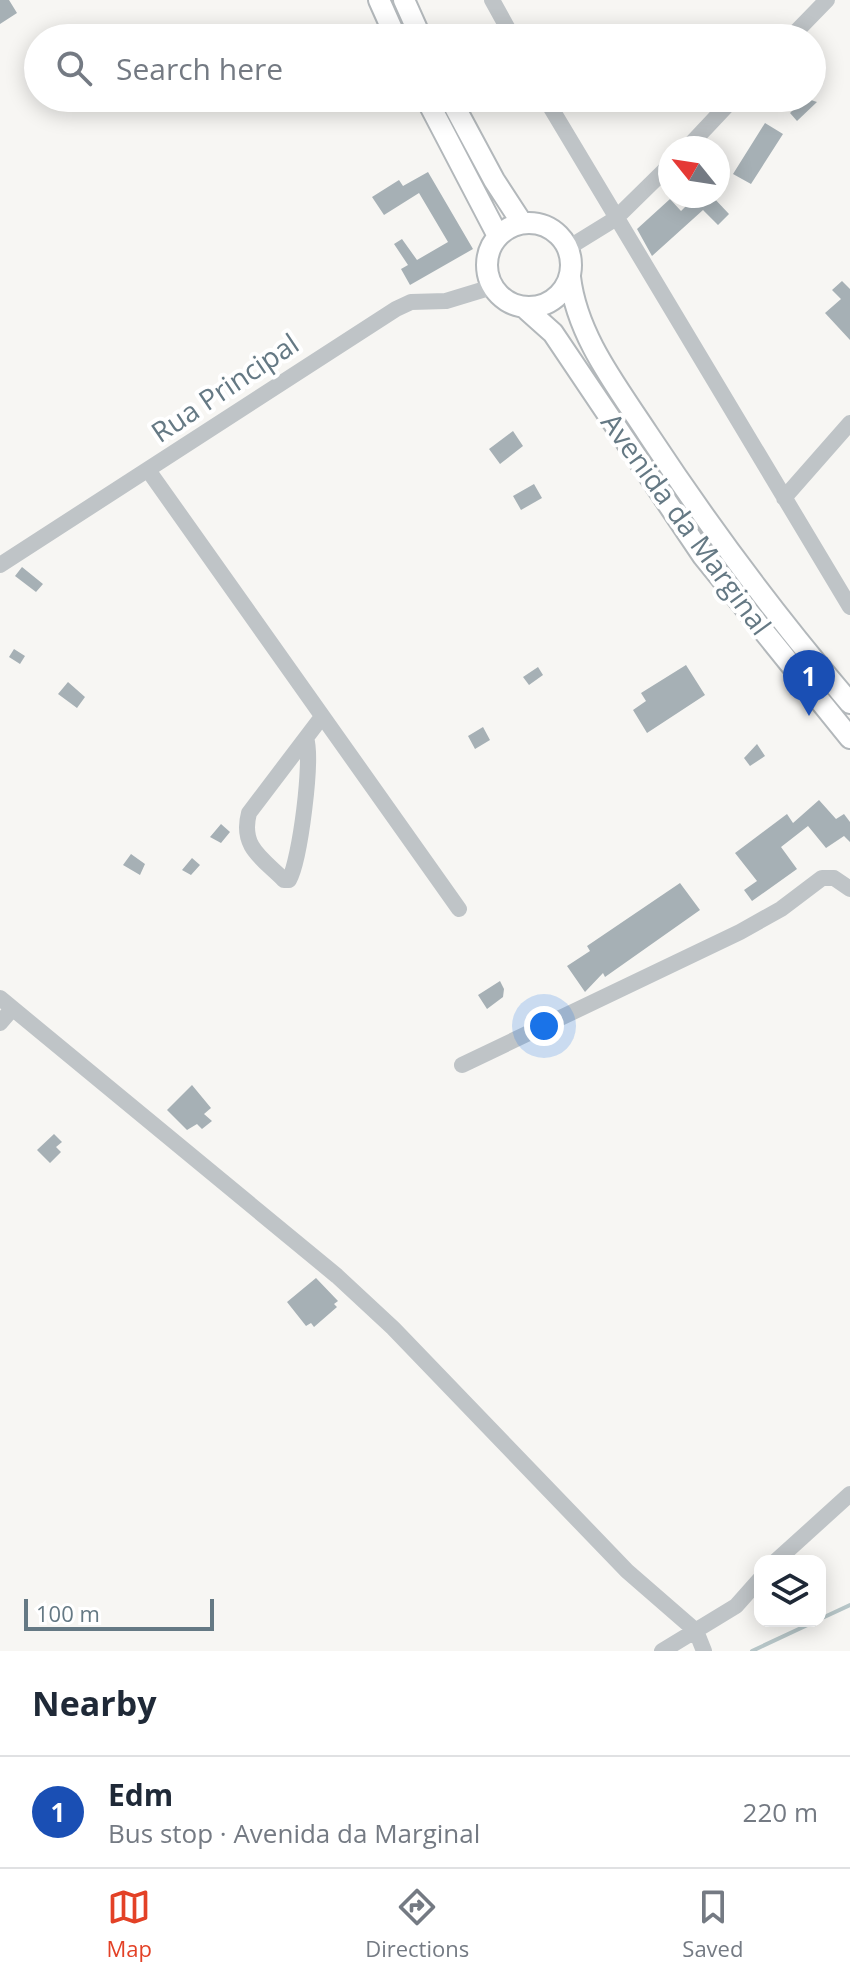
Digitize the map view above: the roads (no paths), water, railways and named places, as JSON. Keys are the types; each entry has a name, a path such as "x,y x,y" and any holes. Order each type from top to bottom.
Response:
{"main road":[{"path":"379,0 390,24"},
{"path":"404,0 415,24"},
{"path":"433,112 498,236"},
{"path":"458,112 494,180 522,223"},
{"path":"522,223 549,228 568,248 570,277 553,301 525,308 500,297 492,287 486,266 498,236 522,223"},
{"name":"Avenida da Marginal","path":"570,277 577,315 661,454 787,628 850,703"},
{"name":"Avenida da Marginal","path":"525,308 553,333 703,556 850,738"}],"street":[{"path":"804,24 827,0"},
{"path":"494,1 506,24"},
{"path":"553,112 850,607"},
{"path":"698,136 721,112"},
{"path":"568,248 615,219 658,177"},
{"name":"Rua Principal","path":"0,565 396,309 411,302 446,301 492,287"},
{"path":"784,498 850,423"},
{"path":"148,470 256,618 321,718 459,909"},
{"path":"306,738 310,762 296,860 289,880 284,880 249,844 246,823 249,813 321,718"},
{"path":"462,1065 740,932 781,909 822,878 834,878 850,889"},
{"path":"0,1023 6,1004 337,1276 393,1328 627,1571 696,1631 704,1651"},
{"path":"783,1555 850,1494"},
{"path":"662,1651 736,1606 754,1586"}],"waterway":[{"path":"826,1616 850,1605"},
{"path":"752,1651 803,1627"}],"place":[{"name":"Edm","path":"809,716"}]}
